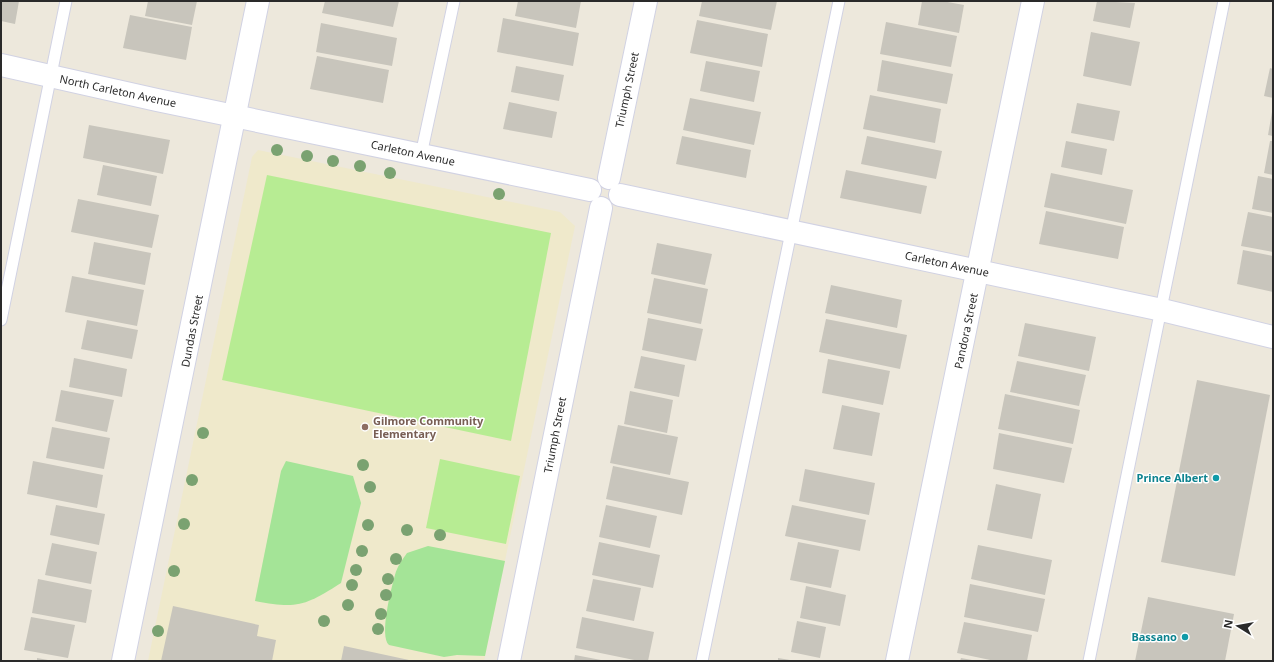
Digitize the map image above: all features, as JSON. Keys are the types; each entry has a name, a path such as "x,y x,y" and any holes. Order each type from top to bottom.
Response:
{"street":[{"name":"Dundas Street","path":"123,661 236,116 258,1"},
{"name":"Triumph Street","path":"615,186 646,1"},
{"name":"Pandora Street","path":"898,661 1033,1"},
{"name":"North Carleton Avenue","path":"1,65 236,116"},
{"name":"Carleton Avenue","path":"236,116 590,190"},
{"path":"598,180 615,186 618,202 614,206 601,208 592,202 590,190 598,180"},
{"name":"Carleton Avenue","path":"615,186 792,231 1162,310 1273,337"},
{"name":"Triumph Street","path":"509,661 601,208"}],"lane":[{"path":"1,320 66,1"},
{"path":"421,155 454,1"},
{"path":"702,661 840,1"},
{"path":"1089,661 1224,1"}],"shaded area":[{"name":"Gilmore Community Elementary","path":"258,150 560,212 575,226 484,661 148,661 252,157"}],"green space":[{"path":"267,175 551,233 511,441 222,380"},
{"path":"440,459 520,476 506,544 426,528"},
{"path":"286,461 353,476 361,503 341,583 309,601 300,604 281,605 255,601 281,471"},
{"path":"428,546 505,561 485,656 457,655 444,657 389,645 386,640 385,623 397,569 407,553"}],"building":[{"path":"1,1 19,1 15,24 1,21"},
{"path":"148,1 197,1 192,25 145,16"},
{"path":"325,1 399,1 393,27 322,13"},
{"path":"518,1 581,1 576,28 515,16"},
{"path":"702,1 777,1 771,30 699,16"},
{"path":"922,1 942,1 964,5 959,33 918,25"},
{"path":"1097,1 1135,3 1130,28 1093,21"},
{"path":"130,15 192,27 186,60 123,48"},
{"path":"503,18 579,33 573,66 497,52"},
{"path":"697,20 768,34 762,67 690,53"},
{"path":"886,22 957,36 951,67 880,54"},
{"path":"321,23 397,38 392,66 316,52"},
{"path":"1091,32 1140,42 1131,86 1083,76"},
{"path":"317,56 389,70 383,103 310,89"},
{"path":"882,60 953,74 947,104 877,91"},
{"path":"706,61 760,71 754,102 700,91"},
{"path":"516,66 564,75 559,101 511,92"},
{"path":"1270,68 1273,69 1273,98 1264,96"},
{"path":"870,95 941,109 935,143 863,129"},
{"path":"690,98 761,112 754,145 683,130"},
{"path":"509,102 557,112 552,138 503,129"},
{"path":"1077,103 1120,111 1114,141 1071,133"},
{"path":"1273,112 1273,136 1268,135"},
{"path":"89,125 170,140 163,174 83,158"},
{"path":"682,136 751,150 746,178 676,164"},
{"path":"867,136 942,151 936,179 861,164"},
{"path":"1066,141 1107,149 1102,175 1061,167"},
{"path":"1270,141 1273,141 1273,175 1264,173"},
{"path":"103,165 157,176 151,206 97,195"},
{"path":"846,170 927,186 921,214 840,198"},
{"path":"1051,173 1133,190 1126,224 1044,207"},
{"path":"1258,176 1273,179 1273,213 1252,209"},
{"path":"78,199 159,215 152,248 71,232"},
{"path":"1046,211 1124,227 1118,259 1039,244"},
{"path":"1248,212 1273,217 1273,252 1241,246"},
{"path":"94,242 151,253 145,285 88,274"},
{"path":"657,243 712,254 705,285 651,274"},
{"path":"1243,250 1273,256 1273,292 1237,284"},
{"path":"72,276 144,290 137,326 65,312"},
{"path":"654,278 708,289 701,324 647,313"},
{"path":"831,285 902,300 897,328 825,313"},
{"path":"648,318 703,329 696,361 642,350"},
{"path":"826,319 907,335 900,369 819,352"},
{"path":"87,320 138,330 132,359 81,349"},
{"path":"1025,323 1096,337 1089,371 1018,356"},
{"path":"641,356 685,365 679,397 634,388"},
{"path":"74,358 127,369 122,397 69,387"},
{"path":"828,359 890,371 883,405 822,393"},
{"path":"1017,361 1086,375 1079,406 1010,392"},
{"name":"Prince Albert","path":"1197,380 1270,395 1235,576 1161,562"},
{"path":"61,390 114,400 107,432 55,421"},
{"path":"630,391 673,400 667,433 624,424"},
{"path":"1005,394 1080,410 1073,444 998,429"},
{"path":"842,405 880,413 872,456 833,449"},
{"path":"618,425 678,437 670,475 610,463"},
{"path":"52,427 110,438 104,469 46,458"},
{"path":"999,433 1072,448 1064,483 993,469"},
{"path":"33,461 103,475 97,508 27,494"},
{"path":"613,466 689,482 682,515 606,499"},
{"path":"805,469 875,483 869,515 799,501"},
{"path":"996,484 1041,494 1032,539 987,530"},
{"path":"56,505 105,514 99,545 50,535"},
{"path":"606,505 657,516 650,548 599,537"},
{"path":"792,505 866,520 860,551 785,536"},
{"path":"599,542 660,555 653,588 592,575"},
{"path":"798,542 839,550 831,588 790,580"},
{"path":"52,543 97,552 91,584 45,575"},
{"path":"978,545 1052,560 1045,595 971,579"},
{"path":"38,579 92,590 86,623 32,613"},
{"path":"593,579 641,588 634,621 586,611"},
{"path":"970,584 1045,599 1038,632 964,617"},
{"path":"806,586 846,595 840,626 800,618"},
{"name":"Bassano","path":"1148,597 1234,614 1225,661 1135,661"},
{"path":"173,606 259,625 257,636 276,640 272,661 161,661"},
{"path":"31,617 75,625 68,658 24,650"},
{"path":"582,617 654,632 648,661 639,661 576,648"},
{"path":"797,621 826,627 820,658 791,652"},
{"path":"964,622 1032,635 1027,661 995,661 957,653"},
{"path":"344,646 409,660 409,661 341,661"},
{"path":"575,655 601,660 601,661 574,661"},
{"path":"37,658 48,660 48,661 37,661"},
{"path":"778,658 790,660 790,661 778,661"},
{"path":"961,658 972,660 972,661 960,661"}],"place":[{"name":"Gilmore Community Elementary","path":"365,427"},
{"name":"Prince Albert","path":"1216,478"},
{"name":"Bassano","path":"1185,637"}]}
